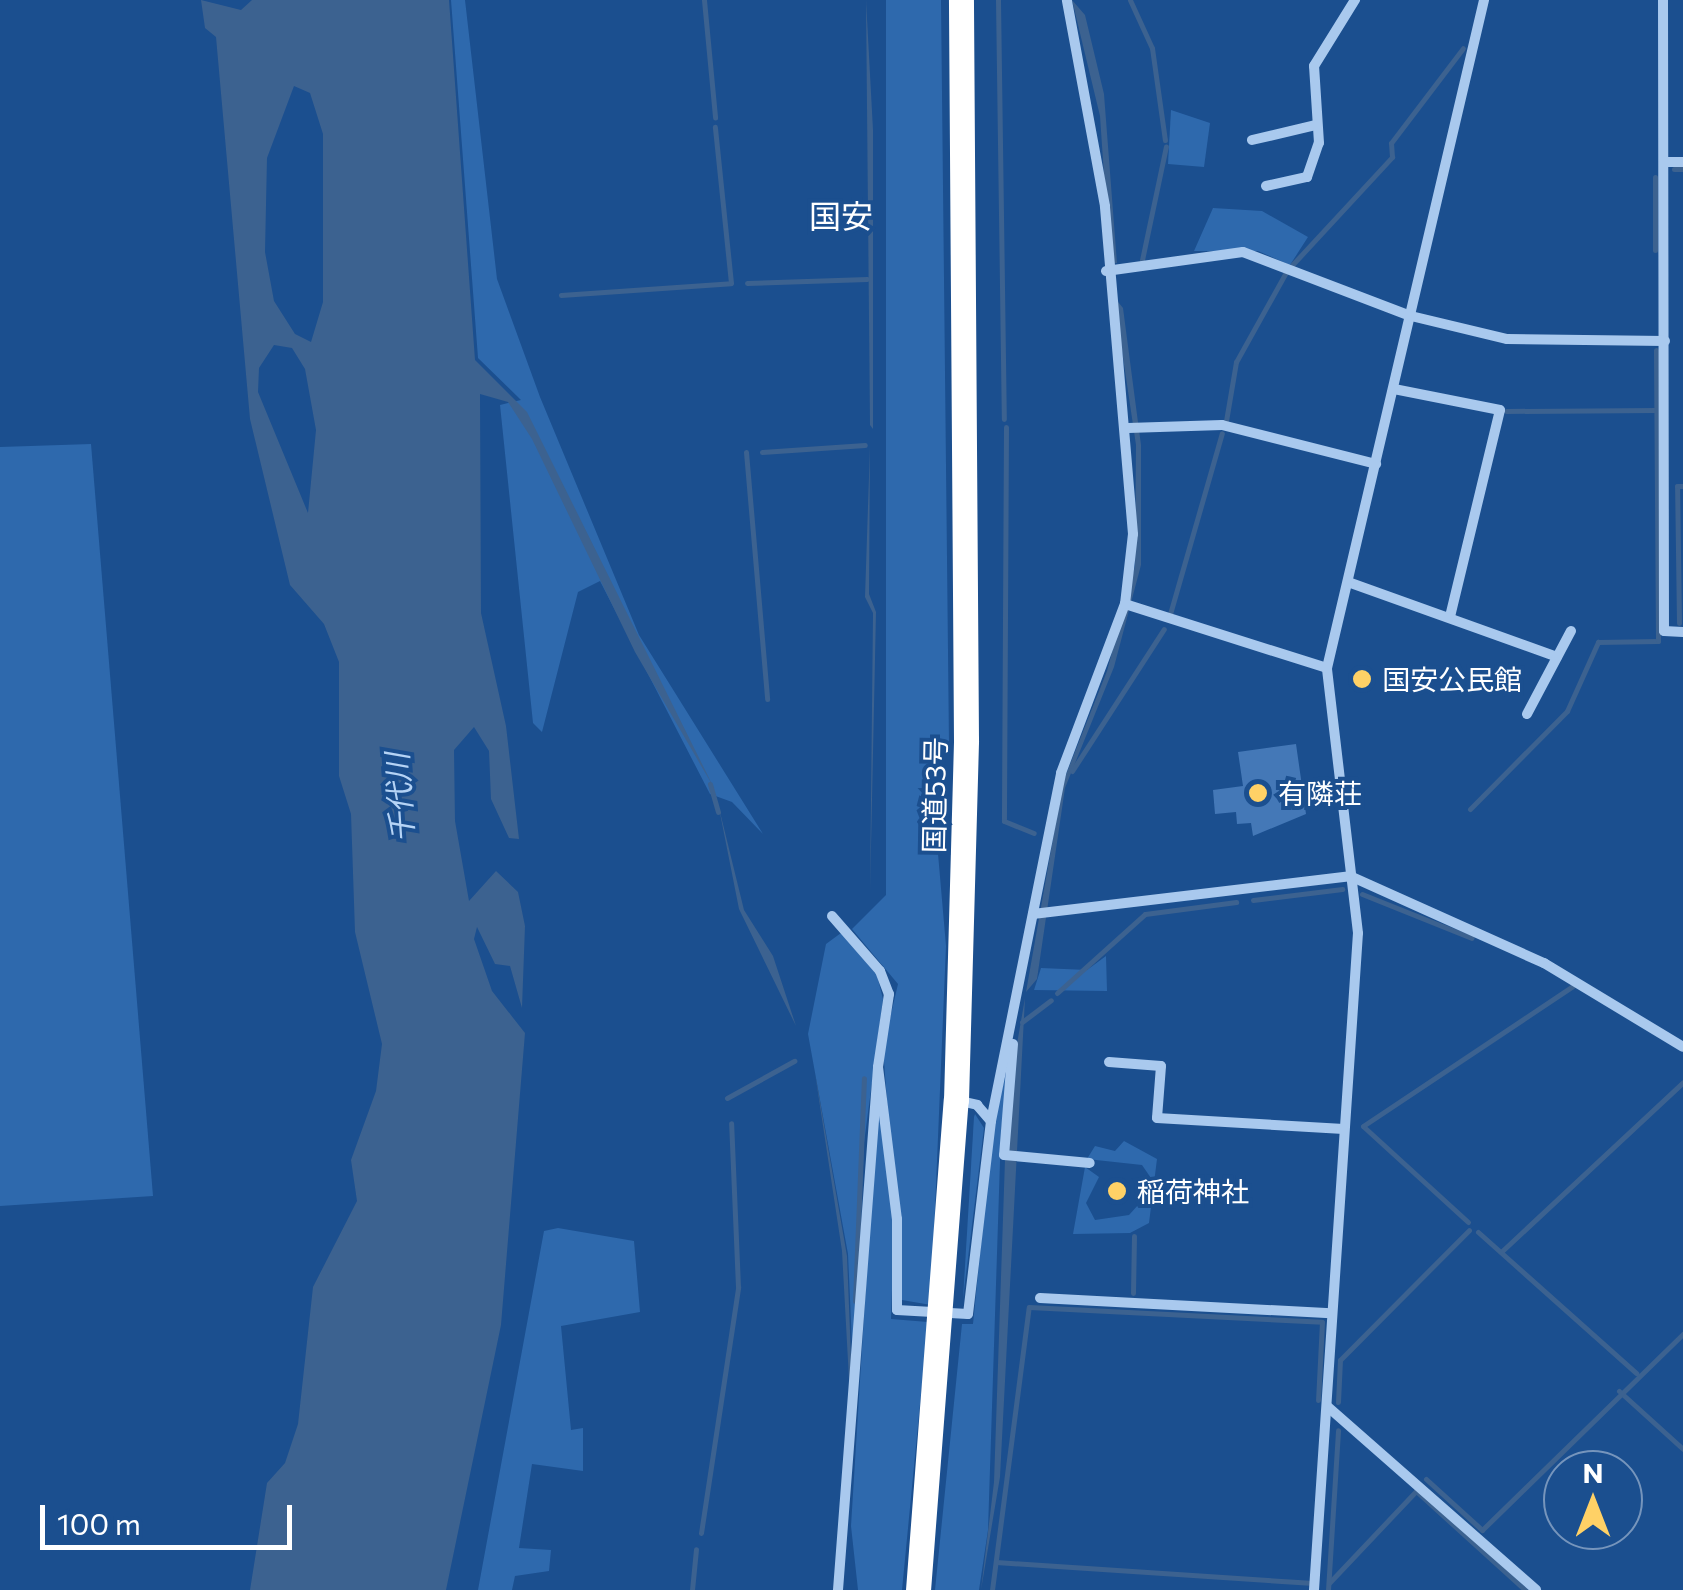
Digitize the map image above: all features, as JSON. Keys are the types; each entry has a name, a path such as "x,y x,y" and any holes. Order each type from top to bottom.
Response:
{"highway":[{"name":"国道53号","path":"918,1590 946,1313 966,740 961,0"}],"street":[{"path":"878,1067 897,1219 897,1310 968,1314 991,1121 1012,1034 1062,773 1125,604 1133,534 1128,428 1106,271 1104,206 1067,0"},
{"path":"1266,186 1307,176 1316,125 1314,66 1355,0"},
{"path":"1314,1590 1358,933 1327,668 1484,0"},
{"path":"1663,0 1664,632 1683,632"},
{"path":"1252,140 1316,125"},
{"path":"1664,162 1683,162"},
{"path":"1106,271 1243,252 1412,316 1508,339 1665,340"},
{"path":"1394,389 1500,410 1450,617"},
{"path":"1128,428 1222,425 1376,464"},
{"path":"1348,582 1557,658"},
{"path":"1125,604 1327,668"},
{"path":"1526,714 1571,631"},
{"path":"1033,914 1350,876 1544,963 1683,1047"},
{"path":"832,916 880,971 889,994 878,1067 838,1590"},
{"path":"1012,1034 1004,1156 1090,1163"},
{"path":"1108,1062 1161,1066 1157,1118 1344,1129"},
{"path":"956,1100 977,1105 991,1121"},
{"path":"1040,1298 1331,1313"},
{"path":"1328,1407 1536,1590"}],"shaded area":[{"path":"451,0 465,0 497,279 540,397 639,635 763,834 732,802 710,794 600,581 578,592 542,732 533,723 500,405 521,400 478,358"},
{"path":"886,0 941,0 949,745 944,743 935,819 946,946 931,1305 902,1300 883,1048 898,984 852,929 886,895"},
{"path":"1171,110 1210,123 1204,167 1168,164"},
{"path":"1213,208 1262,211 1308,237 1290,265 1258,251 1194,251"},
{"path":"91,444 153,1196 0,1206 0,447"},
{"path":"841,933 877,975 883,999 864,1143 854,1389 848,1254 808,1034 826,944"},
{"path":"1106,956 1107,991 1034,990 1041,968 1087,970"},
{"path":"1011,1053 1001,1131 988,1530 979,1590 935,1590 962,1324 973,1324 993,1125"},
{"path":"878,1090 894,1233 891,1319 928,1322 902,1590 858,1590 851,1526"},
{"path":"975,1114 984,1128 963,1299 974,1117"},
{"path":"1124,1141 1157,1159 1149,1223 1130,1233 1073,1234 1085,1167 1099,1177 1086,1203 1095,1220 1129,1215 1149,1193 1153,1181 1142,1165 1087,1159 1095,1146 1115,1151"},
{"path":"558,1228 634,1241 640,1312 561,1326 571,1430 583,1428 583,1471 532,1464 519,1548 551,1550 549,1571 515,1576 512,1590 478,1590 544,1231"}],"water":[{"name":"千代川","path":"201,0 241,10 252,0 449,0 475,360 527,412 714,788 635,652 532,439 508,402 480,394 481,613 506,726 519,839 509,838 491,799 489,751 474,727 454,750 455,821 469,901 496,871 518,892 525,926 522,1008 510,966 495,964 477,927 474,939 492,991 525,1033 501,1325 446,1590 250,1590 267,1483 285,1463 298,1424 313,1287 357,1201 351,1160 376,1091 382,1044 355,932 351,814 339,776 339,662 324,624 290,585 250,419 216,37 205,28","holes":["294,86 310,93 323,134 323,302 311,342 295,334 274,301 265,252 267,158","274,345 292,348 305,369 316,430 308,513 258,392 259,368"]},
{"path":"866,0 873,130 873,429 870,425"},
{"path":"1072,0 1085,15 1104,94 1117,263 1110,264 1100,116"},
{"path":"1114,297 1123,308 1141,445 1141,565 1114,667 1065,788 1037,979 1026,992 1063,782 1107,671 1135,566 1136,445"},
{"path":"870,446 869,594 876,612 870,894 873,613 865,597"},
{"path":"719,808 744,910 773,956 796,1026 739,909"},
{"path":"1025,998 1000,1477 981,1590 994,1482 1007,1101"},
{"path":"815,1073 847,1256 852,1381 838,1536 850,1398 842,1251"}],"building":[{"name":"有隣荘","path":"1296,744 1306,814 1253,836 1251,823 1237,824 1236,812 1215,814 1213,790 1243,786 1238,752"}],"waterway":[{"path":"704,0 715,117"},
{"path":"998,0 1004,419"},
{"path":"1130,0 1152,48 1165,140"},
{"path":"1293,264 1392,157 1391,143 1463,48"},
{"path":"561,295 731,283 715,127"},
{"path":"1142,260 1166,146"},
{"path":"1674,169 1683,169"},
{"path":"1655,177 1655,250"},
{"path":"1226,421 1236,362 1286,272"},
{"path":"747,283 867,279"},
{"path":"1470,809 1567,711 1598,642 1658,641 1656,350"},
{"path":"1506,411 1656,410"},
{"path":"1006,427 1004,821 1034,833"},
{"path":"1170,614 1222,433"},
{"path":"762,452 865,445"},
{"path":"746,452 767,699"},
{"path":"1679,623 1677,486 1683,486"},
{"path":"1072,771 1164,629"},
{"path":"710,784 718,812"},
{"path":"1253,900 1342,889"},
{"path":"1362,894 1472,938"},
{"path":"1057,993 1145,914 1236,902"},
{"path":"1468,1222 1363,1126 1573,986"},
{"path":"1022,1022 1051,1000"},
{"path":"727,1098 794,1061"},
{"path":"855,1301 864,1078"},
{"path":"1501,1252 1683,1082"},
{"path":"701,1533 738,1287 731,1123"},
{"path":"1338,1402 1340,1360 1469,1230"},
{"path":"1478,1232 1636,1373"},
{"path":"1133,1293 1134,1236"},
{"path":"992,1590 1029,1307 1322,1322 1318,1400"},
{"path":"1426,1479 1482,1530 1683,1334"},
{"path":"1619,1391 1683,1449"},
{"path":"1328,1590 1338,1430"},
{"path":"1329,1583 1416,1491 1525,1590"},
{"path":"692,1590 696,1549"},
{"path":"996,1562 1309,1583"}],"place":[{"name":"国安公民館","path":"1362,679"},
{"name":"有隣荘","path":"1258,793"},
{"name":"稲荷神社","path":"1117,1191"}],"district":[{"name":"国安","path":"841,215"}]}
